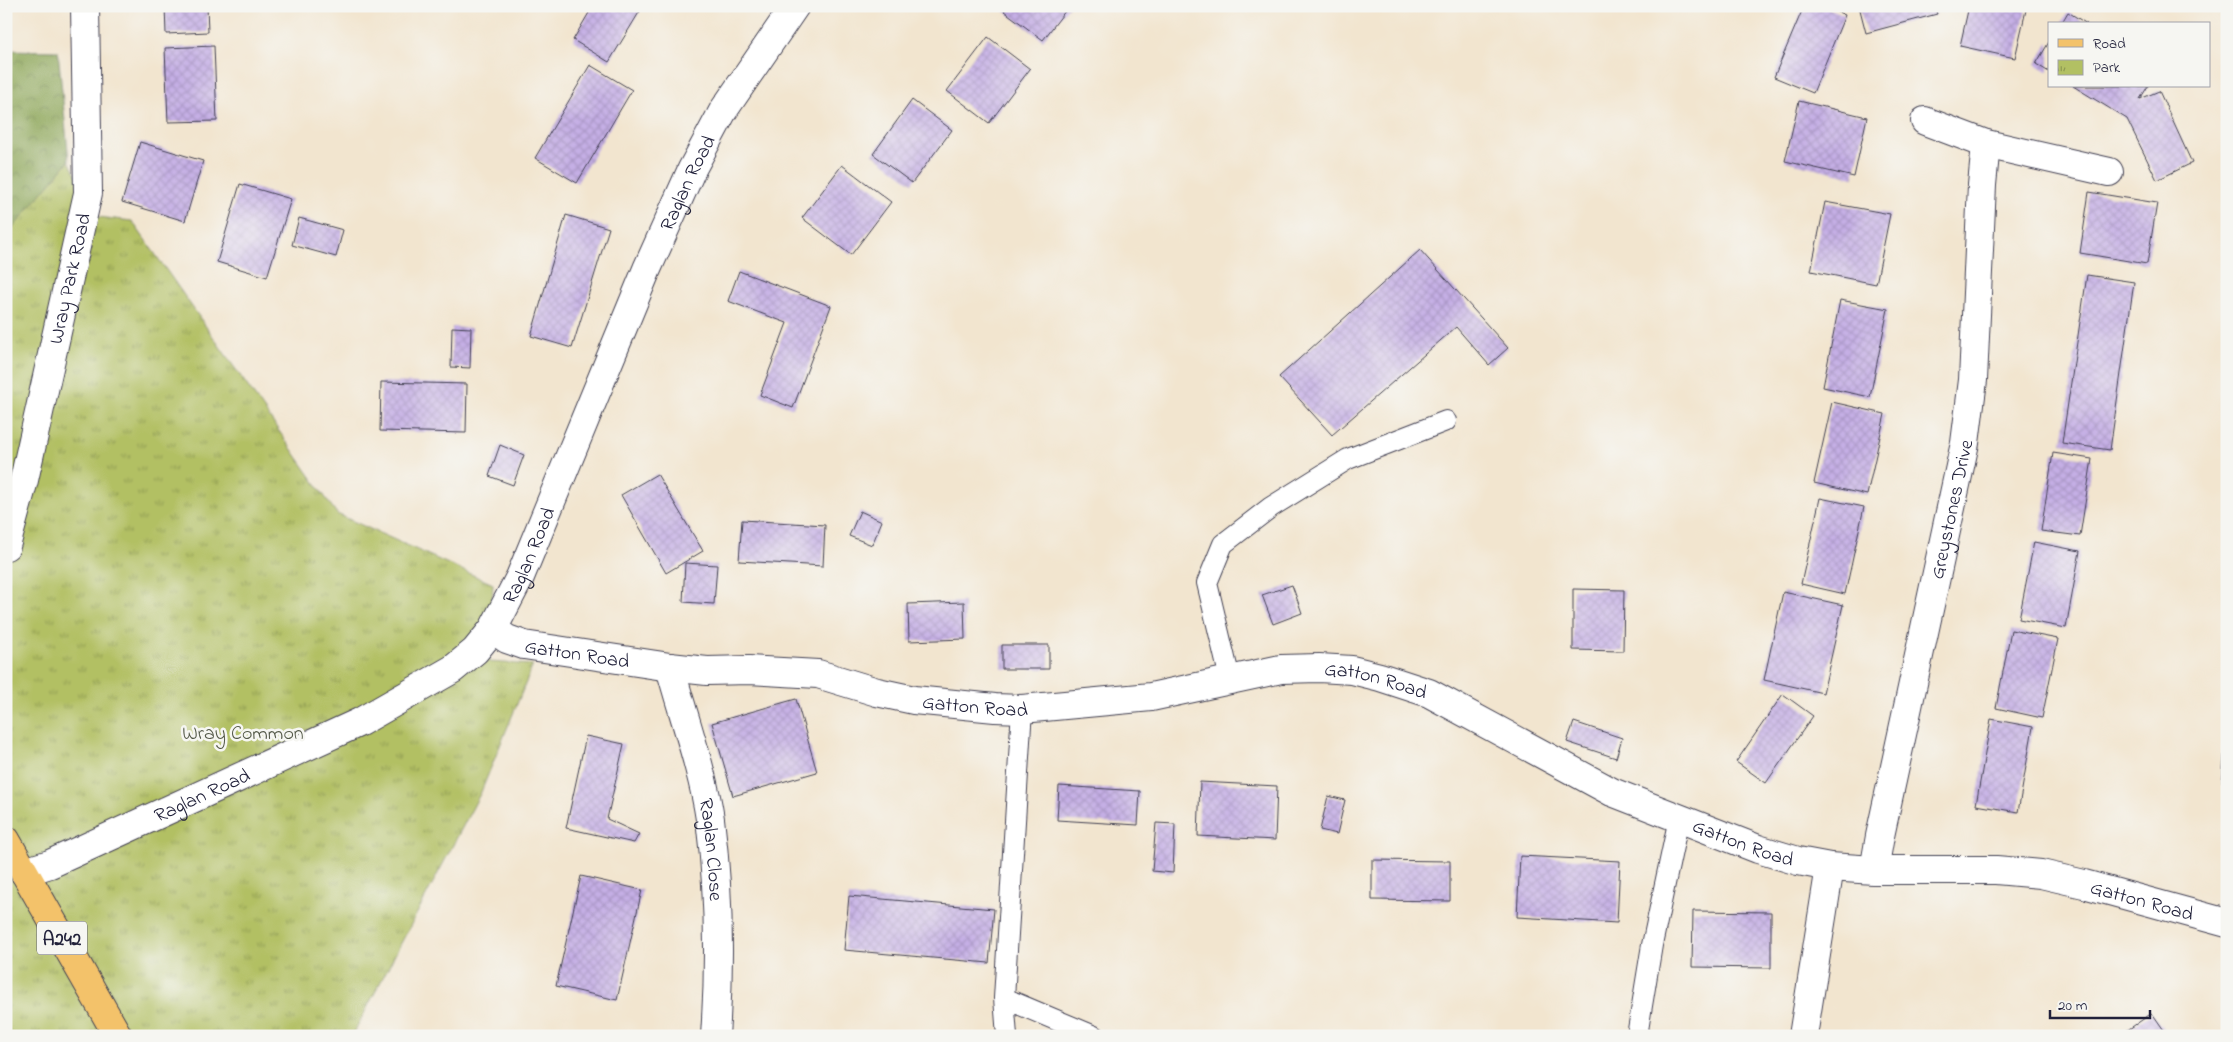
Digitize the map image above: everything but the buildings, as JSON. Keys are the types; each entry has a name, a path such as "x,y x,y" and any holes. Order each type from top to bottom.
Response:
{"main road":[{"name":"A242","path":"6,840 118,1036"}],"street":[{"name":"Wray Park Road","path":"6,546 24,480 88,193 85,6"},
{"name":"Raglan Road","path":"24,872 50,864 360,722 453,669 475,652 493,629 520,577 647,269 692,169 723,111 795,6"},
{"path":"1926,121 1986,144 2109,172"},
{"name":"Greystones Drive","path":"1874,870 1965,444 1973,380 1982,185 1986,144"},
{"name":"Gatton Road","path":"493,629 507,639 524,645 670,668 818,674 877,692 914,700 1022,709 1151,697 1281,669 1319,668 1352,670 1380,676 1429,693 1612,792 1758,849 1798,861 1830,867 1874,870 1996,870 2041,874 2227,923"},
{"name":"Raglan Close","path":"670,668 709,817 717,902 718,999 715,1036"},
{"path":"1804,1036 1830,867"}],"lane":[{"path":"1230,679 1206,583 1223,544 1271,507 1348,459 1446,421"},
{"path":"1007,1036 1004,998 1022,709"},
{"path":"1637,1036 1652,945 1678,818"},
{"path":"1004,998 1094,1036"}],"green space":[{"path":"6,50 58,51 69,161 6,236"},
{"name":"Wray Common","path":"69,161 98,217 132,221 337,514 493,584 489,662 533,665 481,792 352,1036 6,1036 6,236"}]}
